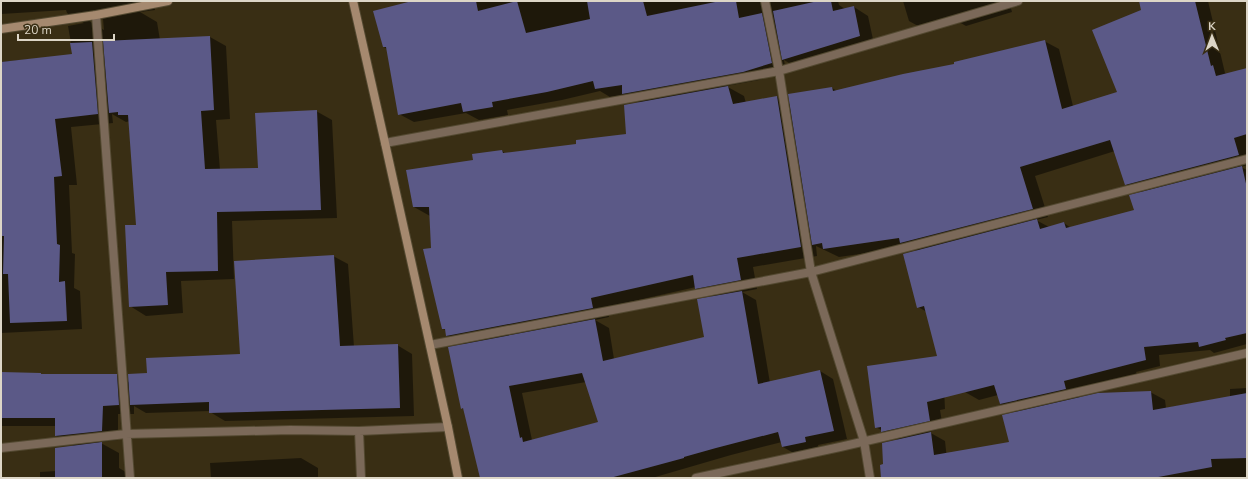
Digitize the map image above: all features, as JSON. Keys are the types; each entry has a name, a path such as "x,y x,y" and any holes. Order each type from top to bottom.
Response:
{"street":[{"path":"1,29 96,14 154,2 168,1"},
{"path":"353,1 430,345 458,478"},
{"path":"764,1 779,70 811,272 864,441 870,478"},
{"path":"385,143 779,70 1018,1"},
{"path":"96,14 130,478"},
{"path":"430,345 811,272 1247,159"},
{"path":"696,478 1247,353"},
{"path":"1,448 126,434 282,430 359,431 448,427"},
{"path":"359,431 361,478"}],"building":[{"path":"412,1 476,1 478,11 517,1 526,33 590,19 587,1 643,1 647,16 720,1 736,1 739,18 762,13 772,63 743,72 622,94 622,85 595,89 593,81 547,92 492,102 493,107 463,112 461,103 398,115 386,47 383,47 373,11"},
{"path":"818,1 831,1 833,11 854,6 860,36 782,60 773,11"},
{"path":"1139,1 1195,1 1211,66 1213,65 1216,76 1247,68 1247,134 1234,138 1239,155 1125,185 1110,140 1020,167 1033,209 900,243 899,238 823,249 822,243 812,245 788,94 832,87 833,91 903,74 954,64 954,62 1045,40 1062,109 1117,92 1092,30 1141,10"},
{"path":"210,36 214,110 201,111 205,169 258,168 255,113 317,110 321,210 217,212 218,271 166,272 168,305 129,307 125,225 136,225 128,115 118,115 118,112 109,113 103,41"},
{"path":"92,42 98,114 55,119 62,176 54,177 57,244 60,245 59,282 65,281 67,321 10,323 8,274 3,274 4,236 1,236 1,62 72,54 70,43"},
{"path":"728,86 733,104 777,96 801,247 737,258 741,280 695,289 693,275 591,298 593,308 446,336 445,329 442,329 423,249 431,248 429,207 413,207 406,170 473,160 472,154 502,150 503,153 576,144 576,140 626,134 624,105"},
{"path":"1242,166 1247,188 1247,333 1225,338 1226,340 1199,347 1198,342 1144,347 1146,360 1064,381 1066,389 1000,404 994,385 927,402 930,421 881,432 881,427 875,428 867,366 937,356 924,306 917,308 903,254 1037,219 1040,229 1064,222 1066,228 1134,210 1129,195"},
{"path":"334,255 340,346 398,344 400,408 209,413 209,402 130,405 128,374 147,373 146,358 240,354 234,261"},
{"path":"742,291 758,384 820,370 834,431 805,437 806,442 782,447 778,432 610,478 480,478 463,408 461,409 448,347 595,319 603,361 704,337 697,299","holes":["582,373 598,422 523,442 522,437 520,438 509,386"]},
{"path":"1,372 41,374 117,374 119,405 103,406 102,431 55,436 55,418 1,418"},
{"path":"1151,391 1153,410 1247,393 1247,458 1211,459 1212,467 1153,478 881,478 880,465 883,464 882,443 931,432 934,455 1009,442 1002,415 1098,393"},
{"path":"102,442 102,478 55,478 55,448"}]}
